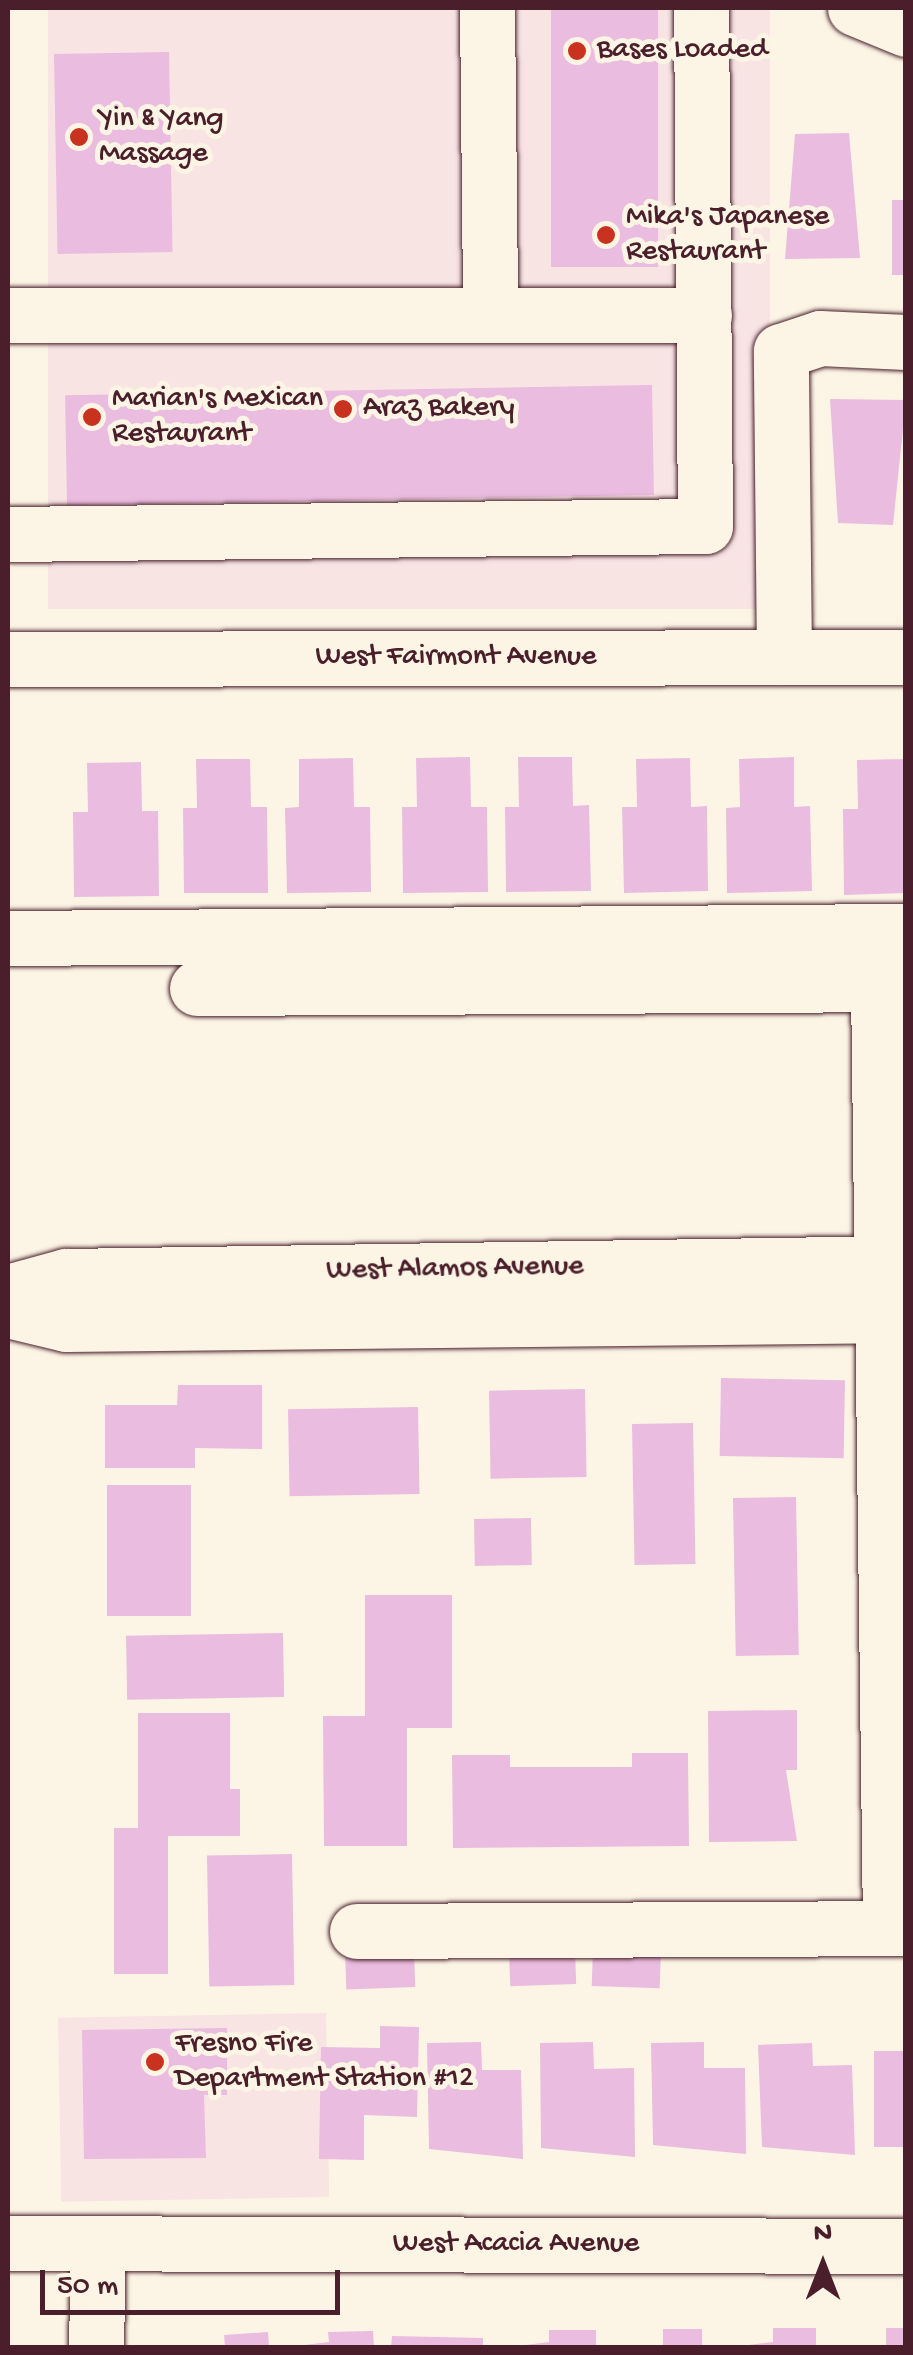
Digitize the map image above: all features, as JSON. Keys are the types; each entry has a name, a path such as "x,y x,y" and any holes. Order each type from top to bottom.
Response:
{"street":[{"path":"487,8 490,315"},
{"path":"8,534 704,526 701,8"},
{"path":"855,8 906,29"},
{"path":"8,315 704,315"},
{"path":"784,657 781,351 820,338 906,342"},
{"name":"West Fairmont Avenue","path":"8,658 906,658"},
{"path":"8,938 906,932"},
{"path":"197,988 892,984 898,1928 357,1931"},
{"name":"West Alamos Avenue","path":"8,1292 66,1276 894,1289"},
{"name":"West Alamos Avenue","path":"8,1310 66,1324 894,1289"},
{"name":"West Acacia Avenue","path":"8,2243 906,2246"},
{"path":"96,2348 98,2245"}],"shaded area":[{"path":"48,8 770,8 770,609 48,609"},
{"path":"326,2013 329,2197 61,2202 58,2018"}],"building":[{"path":"551,8 658,8 658,267 551,267"},
{"path":"169,52 172,252 58,254 54,54"},
{"path":"849,133 860,258 785,259 795,134"},
{"path":"892,200 906,200 906,275 892,275"},
{"path":"652,385 654,495 67,505 65,395"},
{"path":"830,399 906,400 893,525 838,523"},
{"path":"470,757 471,807 487,807 488,892 403,893 402,807 417,807 416,758"},
{"path":"518,757 572,757 573,806 589,805 591,891 506,892 505,807 519,807"},
{"path":"794,757 794,807 810,806 812,891 727,893 726,808 740,807 739,759"},
{"path":"353,758 354,807 370,807 371,892 287,893 285,808 299,807 299,759"},
{"path":"690,758 691,807 707,806 708,891 624,893 622,807 637,807 636,759"},
{"path":"196,759 250,759 251,807 267,807 268,893 184,893 183,808 197,808"},
{"path":"906,759 906,893 844,895 843,809 858,809 857,760"},
{"path":"141,762 142,811 158,811 159,896 74,897 73,812 88,812 87,763"},
{"path":"721,1378 845,1380 844,1458 720,1456"},
{"path":"178,1385 262,1385 262,1449 195,1448 195,1468 105,1468 105,1405 177,1405"},
{"path":"585,1389 587,1477 491,1479 489,1391"},
{"path":"418,1407 420,1494 290,1496 288,1409"},
{"path":"693,1423 695,1564 634,1565 632,1424"},
{"path":"107,1485 191,1485 191,1616 107,1616"},
{"path":"796,1497 799,1655 736,1656 733,1498"},
{"path":"531,1518 532,1565 475,1566 474,1519"},
{"path":"365,1595 452,1595 452,1728 407,1728 407,1846 324,1846 323,1716 365,1716"},
{"path":"283,1633 284,1697 127,1700 126,1636"},
{"path":"797,1710 797,1770 786,1770 797,1841 709,1842 708,1711"},
{"path":"138,1713 230,1713 230,1789 240,1789 240,1836 168,1836 168,1974 114,1974 114,1828 138,1828"},
{"path":"632,1753 688,1753 689,1846 453,1848 452,1755 510,1755 510,1767 632,1767"},
{"path":"292,1854 294,1985 209,1986 207,1855"},
{"path":"593,1949 661,1951 660,1988 592,1986"},
{"path":"414,1950 415,1987 346,1989 345,1952"},
{"path":"575,1950 576,1984 510,1986 509,1952"},
{"path":"380,2026 419,2027 417,2117 364,2115 364,2160 319,2159 321,2047 380,2048"},
{"name":"Fresno Fire Department Station #12","path":"227,2028 227,2095 204,2095 206,2158 84,2159 82,2030"},
{"path":"481,2042 482,2070 521,2070 523,2159 429,2149 427,2043"},
{"path":"593,2042 594,2069 634,2068 635,2157 541,2148 540,2043"},
{"path":"704,2042 704,2068 745,2068 746,2154 653,2145 651,2043"},
{"path":"812,2043 813,2066 852,2065 855,2155 762,2147 758,2045"},
{"path":"874,2051 906,2051 906,2147 874,2147"},
{"path":"773,2328 816,2328 816,2348 724,2348 773,2342"},
{"path":"886,2328 906,2328 906,2348 886,2348"},
{"path":"663,2329 702,2329 702,2348 663,2348"},
{"path":"549,2330 596,2330 596,2348 501,2348 549,2342"},
{"path":"373,2331 374,2348 279,2348 329,2342 328,2332"},
{"path":"268,2332 269,2348 225,2348 224,2335"},
{"path":"392,2336 483,2338 483,2348 391,2348"}],"place":[{"name":"Bases Loaded","path":"577,51"},
{"name":"Yin & Yang Massage","path":"79,137"},
{"name":"Mika's Japanese Restaurant","path":"606,235"},
{"name":"Araz Bakery","path":"343,409"},
{"name":"Marian's Mexican Restaurant","path":"92,417"},
{"name":"Fresno Fire Department Station #12","path":"155,2062"}]}
